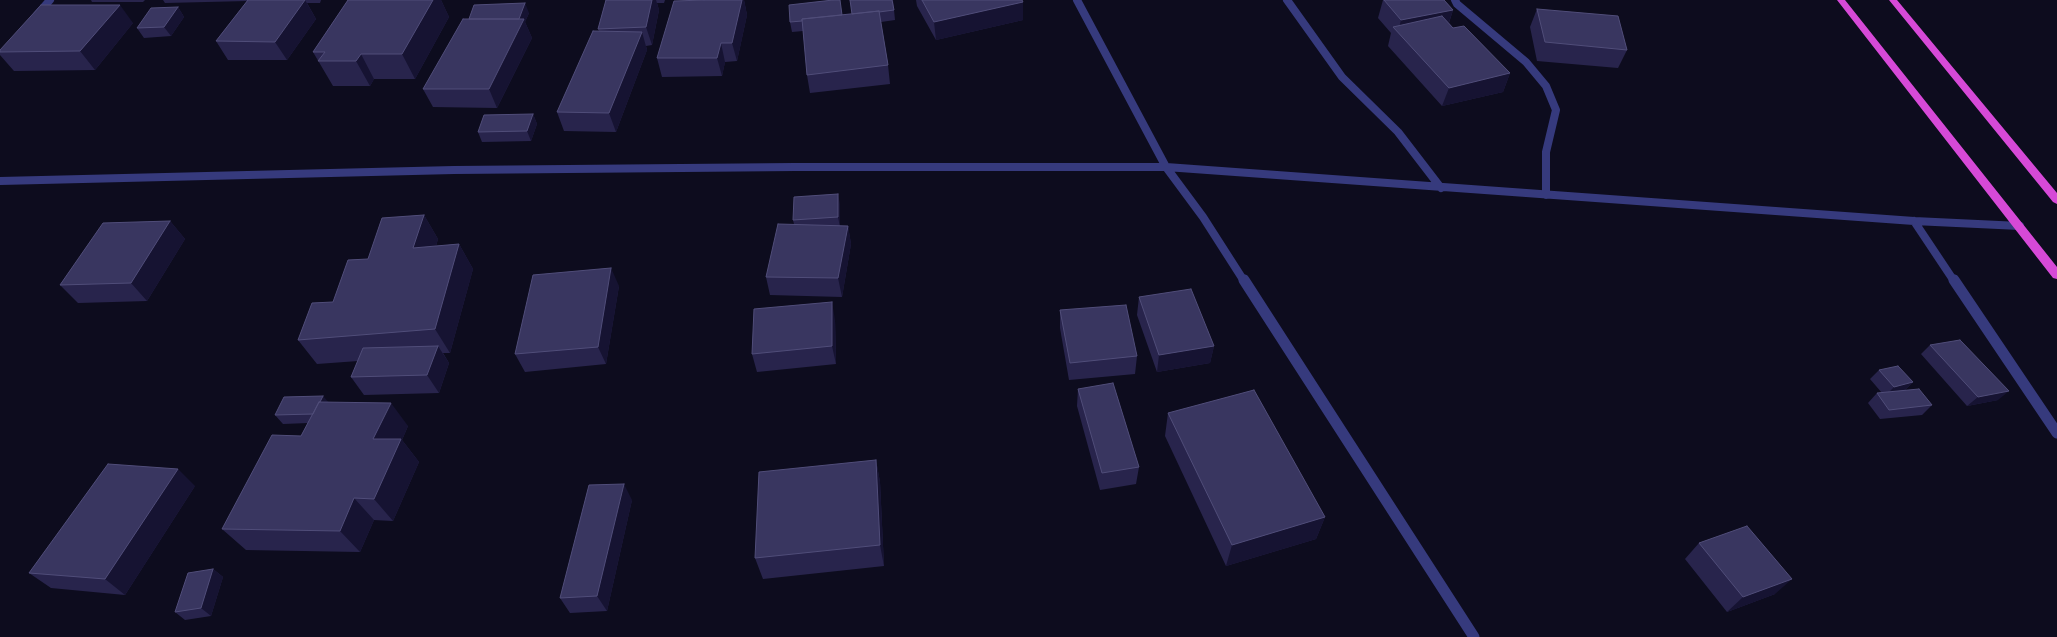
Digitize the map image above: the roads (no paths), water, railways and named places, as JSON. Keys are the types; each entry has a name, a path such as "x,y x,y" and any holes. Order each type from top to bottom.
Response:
{"highway":[{"path":"1841,0 2057,274"},
{"path":"1893,0 2057,200"}],"street":[{"path":"30,23 50,0"},
{"path":"1077,0 1166,167 1203,217 1474,637"},
{"path":"1287,0 1342,78 1398,132 1441,188"},
{"path":"1455,0 1457,4 1526,62 1546,86 1556,110 1546,152 1546,195"},
{"path":"0,182 454,170 796,167 1166,167 1914,221 2020,226"},
{"path":"1914,221 2057,433"}]}
